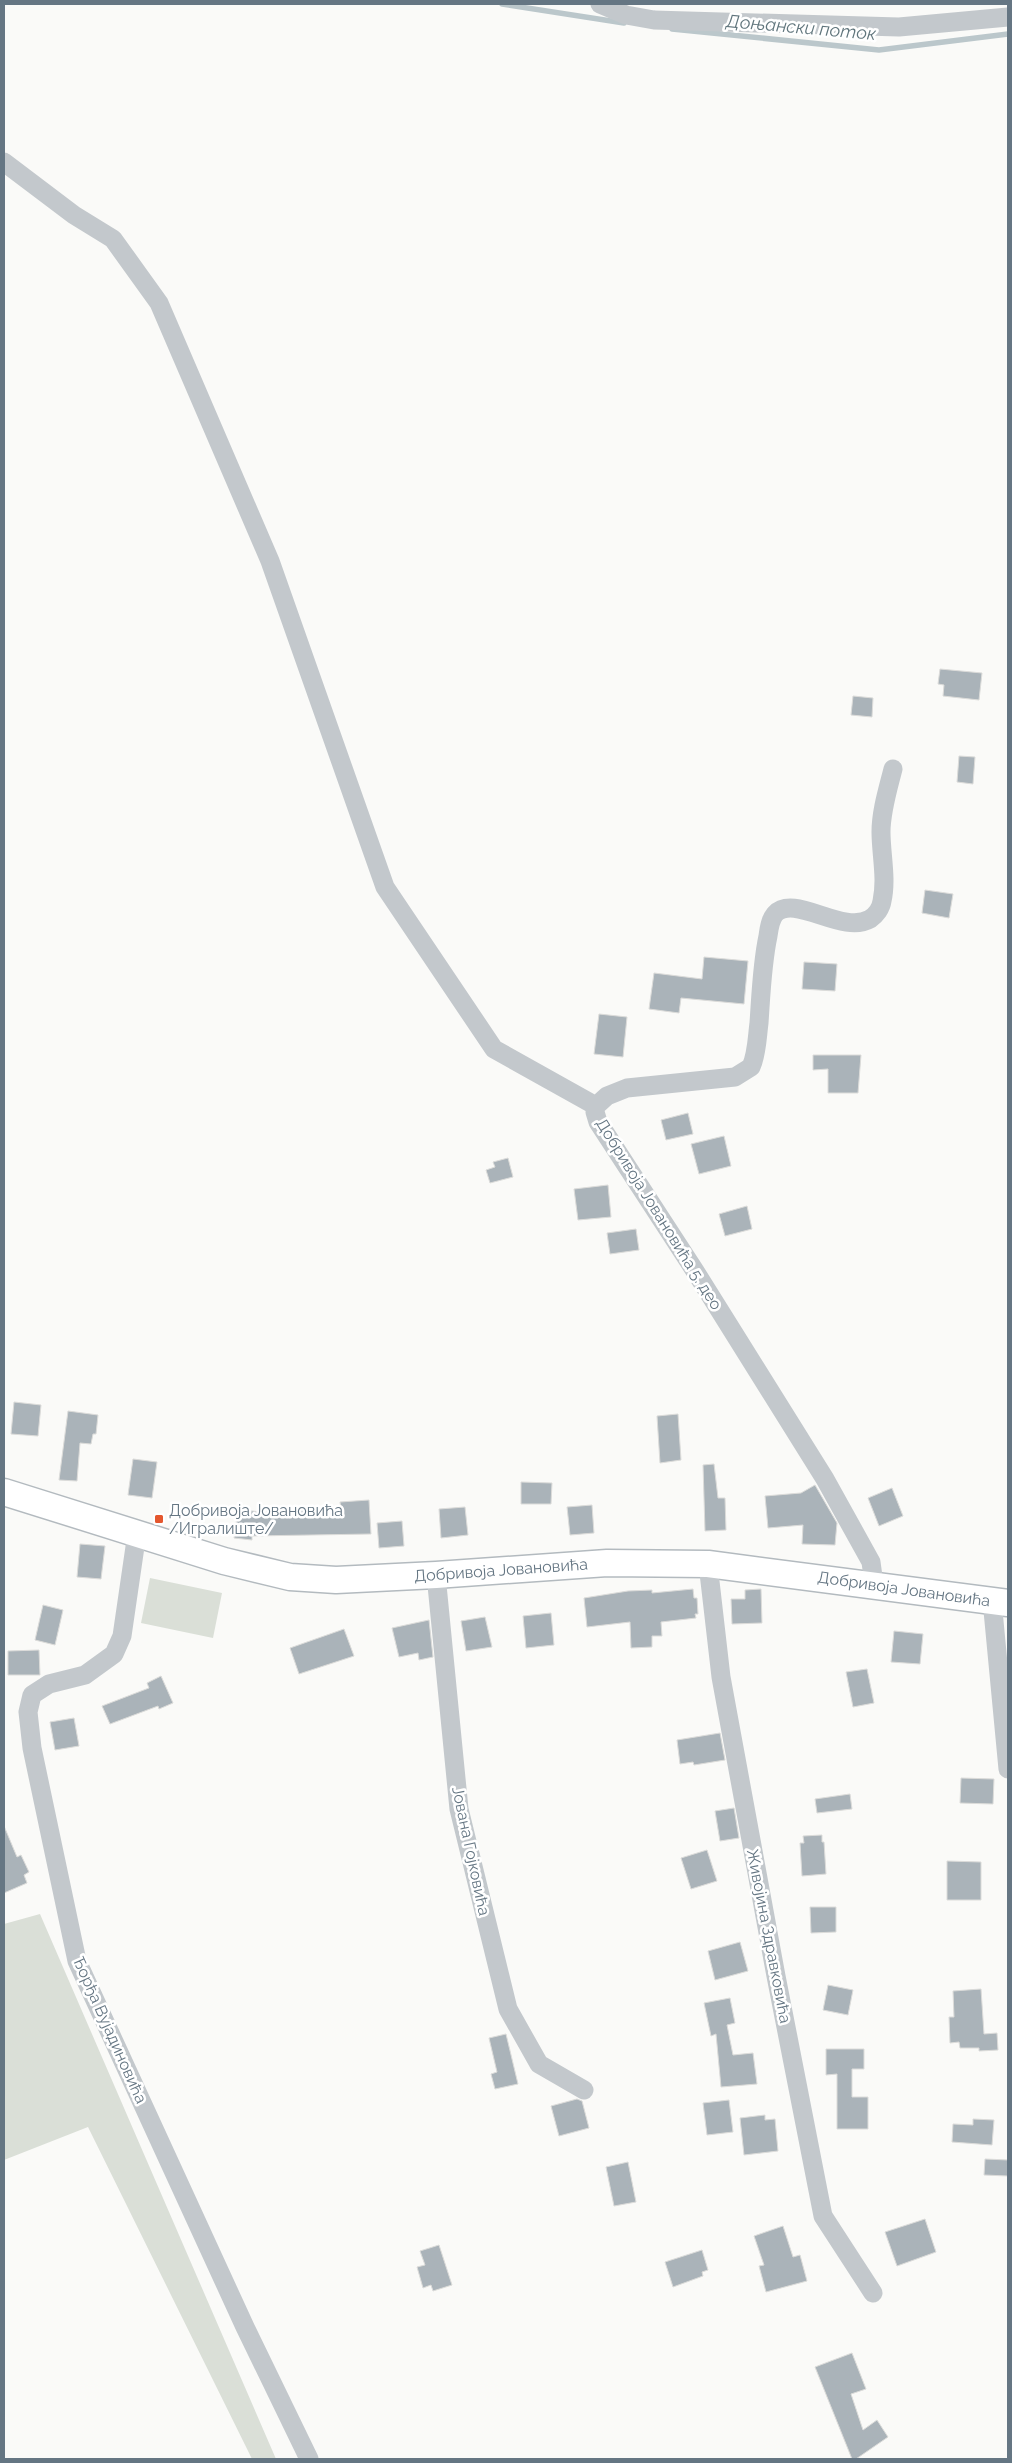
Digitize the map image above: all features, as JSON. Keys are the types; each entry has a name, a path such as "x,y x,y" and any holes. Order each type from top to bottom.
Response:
{"street":[{"path":"600,4 626,15 654,20 873,27 923,26 1008,17"},
{"path":"4,162 74,215 113,239 159,303 270,561 385,887 494,1049 596,1106"},
{"name":"Добривоја Јовановића 5. део","path":"874,1584 871,1562 825,1479 695,1271 595,1116 596,1106 613,1093 628,1088 734,1077 751,1068 756,1050 766,946 770,924 775,914 783,909 792,908 841,922 858,923 870,919 879,911 882,901 883,882 881,830 885,798 893,769"},
{"name":"Добривоја Јовановића","path":"4,1492 224,1561 290,1577 336,1580 436,1575 608,1562 708,1564 874,1584 1000,1602"},
{"name":"Ђорђа Вујадиновића","path":"137,1533 122,1636 114,1654 84,1675 49,1684 32,1695 28,1712 32,1748 77,1961 245,2327 309,2459"},
{"name":"Живојина Здравковића","path":"708,1564 721,1677 776,1976 823,2216 873,2293"},
{"name":"Јована Гојковића","path":"436,1575 459,1809 508,2009 539,2064 584,2090"},
{"path":"1000,1602 1008,1769"}],"shaded area":[{"path":"150,1578 222,1593 213,1638 141,1623"},
{"path":"40,1914 276,2459 252,2459 88,2127 4,2160 4,1924"}],"building":[{"path":"940,669 982,673 979,700 943,696 944,685 938,684"},
{"path":"853,696 873,698 872,717 851,715"},
{"path":"959,756 975,757 973,784 957,782"},
{"path":"925,890 953,894 949,918 922,913"},
{"path":"704,957 748,961 744,1004 681,998 679,1013 649,1009 654,973 702,979"},
{"path":"804,962 837,964 835,991 802,989"},
{"path":"599,1014 627,1017 623,1057 594,1054"},
{"path":"813,1055 861,1055 858,1093 828,1093 828,1069 813,1070"},
{"path":"688,1113 693,1134 666,1140 661,1120"},
{"path":"724,1136 731,1166 699,1174 691,1144"},
{"path":"508,1158 513,1177 490,1183 486,1170 495,1167 493,1162"},
{"path":"608,1185 611,1217 578,1220 574,1189"},
{"path":"747,1206 752,1229 725,1236 719,1214"},
{"path":"636,1229 639,1250 610,1254 607,1233"},
{"path":"14,1402 41,1405 38,1436 11,1434"},
{"path":"68,1411 98,1415 96,1434 93,1434 91,1444 80,1443 77,1481 59,1480"},
{"path":"678,1414 681,1460 660,1463 657,1416"},
{"path":"133,1459 157,1462 152,1498 128,1495"},
{"path":"714,1464 718,1498 725,1498 726,1530 705,1531 703,1465"},
{"path":"521,1482 552,1483 551,1504 521,1504"},
{"path":"815,1485 837,1523 835,1545 802,1544 803,1525 768,1528 765,1496 801,1493"},
{"path":"892,1488 903,1516 879,1526 868,1498"},
{"path":"369,1500 371,1534 252,1536 252,1540 234,1538 238,1509 267,1513 267,1510 341,1508 340,1502"},
{"path":"592,1505 594,1533 570,1535 567,1507"},
{"path":"465,1507 468,1535 441,1538 439,1509"},
{"path":"402,1521 404,1546 379,1548 377,1523"},
{"path":"80,1544 105,1546 101,1579 77,1577"},
{"path":"693,1589 694,1598 697,1598 698,1614 695,1614 696,1618 661,1622 662,1636 652,1636 652,1647 631,1648 630,1622 587,1627 584,1598 628,1591 652,1590 652,1593"},
{"path":"761,1589 762,1623 732,1624 731,1599 745,1599 745,1590"},
{"path":"43,1605 63,1610 55,1645 35,1640"},
{"path":"551,1613 554,1645 526,1648 523,1616"},
{"path":"485,1617 492,1647 466,1651 461,1621"},
{"path":"429,1620 433,1657 419,1660 418,1653 399,1657 392,1628"},
{"path":"344,1629 354,1656 299,1674 290,1648"},
{"path":"894,1631 923,1634 920,1664 891,1662"},
{"path":"39,1650 40,1675 8,1675 8,1651"},
{"path":"867,1669 874,1703 853,1707 846,1672"},
{"path":"161,1676 173,1703 159,1709 158,1706 110,1724 102,1706 149,1688 147,1683"},
{"path":"74,1718 79,1746 55,1750 50,1722"},
{"path":"720,1733 725,1760 694,1765 693,1762 680,1764 677,1740"},
{"path":"961,1778 994,1779 993,1804 960,1803"},
{"path":"850,1794 852,1809 817,1813 815,1799"},
{"path":"734,1808 739,1838 720,1841 715,1811"},
{"path":"4,1826 17,1857 21,1855 29,1872 24,1875 27,1883 4,1893"},
{"path":"822,1835 826,1874 802,1876 800,1843 804,1843 803,1836"},
{"path":"707,1850 717,1881 691,1889 681,1858"},
{"path":"947,1861 981,1862 981,1900 947,1900"},
{"path":"810,1907 836,1907 836,1932 811,1933"},
{"path":"740,1942 748,1971 715,1980 708,1951"},
{"path":"828,1985 853,1990 848,2015 823,2010"},
{"path":"981,1989 984,2034 997,2033 998,2050 979,2051 979,2048 960,2048 959,2042 950,2043 949,2017 954,2017 953,1991"},
{"path":"730,1998 735,2023 727,2025 733,2055 753,2053 757,2084 721,2087 716,2034 711,2036 704,2003"},
{"path":"506,2034 518,2084 495,2089 491,2074 497,2072 489,2038"},
{"path":"826,2049 864,2049 864,2069 852,2069 852,2097 868,2097 868,2129 837,2129 837,2074 826,2075"},
{"path":"577,2099 582,2101 589,2128 559,2136 551,2106"},
{"path":"729,2100 733,2132 707,2135 703,2103"},
{"path":"765,2115 765,2120 775,2119 778,2151 744,2155 740,2118"},
{"path":"973,2119 994,2120 992,2145 952,2142 953,2124 973,2125"},
{"path":"985,2159 1008,2160 1008,2176 984,2175"},
{"path":"628,2162 636,2202 614,2206 606,2167"},
{"path":"925,2219 936,2252 897,2266 885,2232"},
{"path":"783,2226 793,2257 800,2255 807,2281 766,2292 759,2266 764,2265 754,2236"},
{"path":"439,2245 452,2285 433,2291 431,2285 423,2288 417,2267 425,2265 420,2251"},
{"path":"702,2250 708,2270 702,2272 703,2276 673,2287 665,2262"},
{"path":"852,2353 866,2389 851,2394 863,2430 877,2420 888,2437 856,2459 852,2459 815,2367"}],"waterway":[{"name":"Доњански поток","path":"502,4 624,23"},
{"name":"Доњански поток","path":"672,29 879,50 1008,34"}],"place":[{"name":"Добривоја Јовановића /Игралиште/","path":"159,1519"}]}
